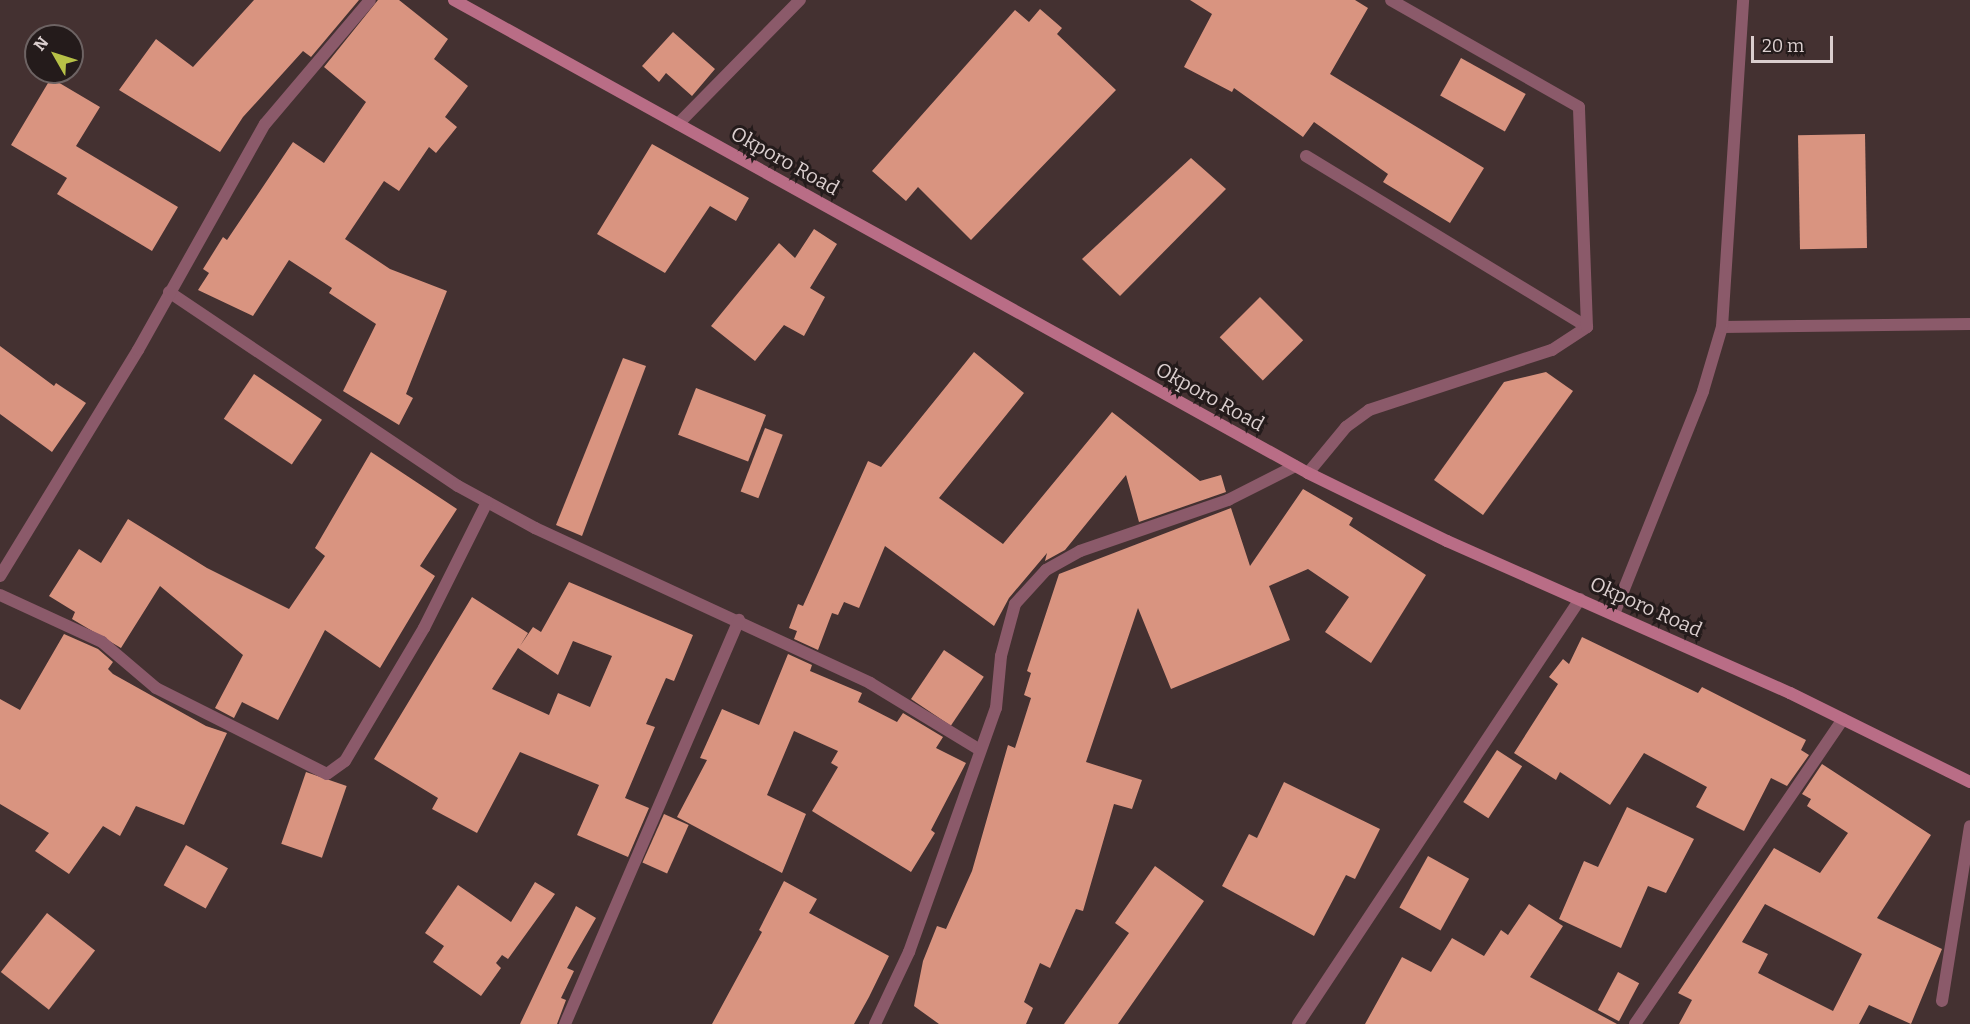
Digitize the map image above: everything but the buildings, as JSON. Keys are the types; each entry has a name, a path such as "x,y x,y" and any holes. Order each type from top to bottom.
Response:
{"main road":[{"name":"Okporo Road","path":"454,0 1308,472 1843,719 1970,782"}],"street":[{"path":"0,576 169,292 265,124 370,0"},
{"path":"678,124 800,0"},
{"path":"1391,0 1579,107 1587,327"},
{"path":"1614,614 1703,392 1722,327 1743,0"},
{"path":"1306,156 1587,327"},
{"path":"169,292 487,502 870,683 980,750"},
{"path":"1722,327 1970,324"},
{"path":"1308,472 1346,427 1369,410 1552,350 1587,327"},
{"path":"875,1024 909,952 996,708 1001,656 1015,604 1046,570 1080,551 1228,500 1295,465"},
{"path":"0,595 102,642 156,688 327,774 345,761 424,628 487,502"},
{"path":"1298,1024 1580,599"},
{"path":"565,1024 739,620"},
{"path":"1635,1024 1843,719"},
{"path":"1942,1001 1970,826"}]}
